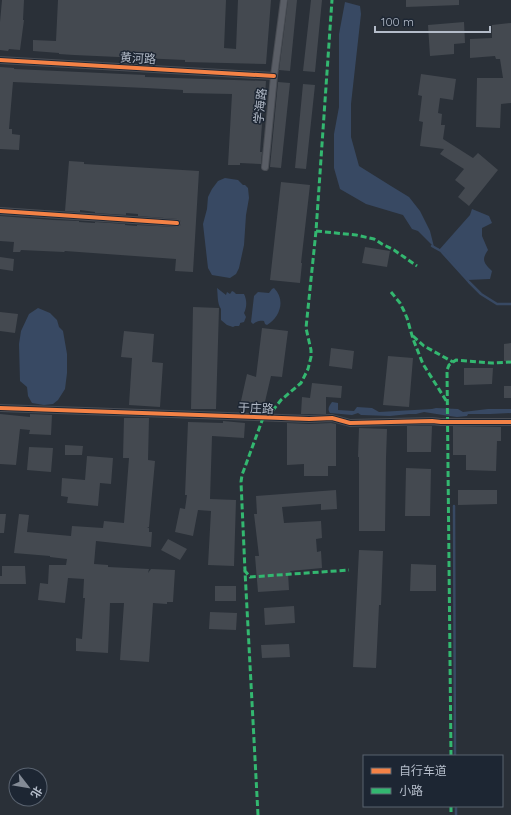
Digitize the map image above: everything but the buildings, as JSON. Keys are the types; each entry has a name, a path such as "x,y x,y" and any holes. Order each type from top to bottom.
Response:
{"street":[{"name":"学海路","path":"265,167 274,76 284,0"},
{"name":"黄河路","path":"0,60 274,76"},
{"path":"0,211 177,222"},
{"name":"于庄路","path":"0,408 309,419 332,418 350,423 432,421 511,422"}],"water":[{"path":"345,2 360,6 361,14 351,104 351,137 359,166 409,197 420,211 430,231 434,247 418,231 412,229 403,215 366,204 340,189 334,168 334,134 339,107 339,34"},
{"path":"225,178 238,180 245,185 248,188 249,198 244,245 239,268 236,274 230,278 212,275 208,268 203,224 207,209 208,197 218,181"},
{"path":"472,209 489,216 492,223 482,228 482,236 488,250 484,261 492,271 490,279 467,280 439,250 470,215"},
{"path":"217,288 226,295 227,292 230,294 232,291 236,294 244,294 246,299 246,308 244,313 246,317 244,322 240,323 239,326 233,327 227,325 221,320 221,309 218,302"},
{"path":"274,288 280,298 280,308 278,313 272,322 267,325 264,321 258,321 253,324 251,322 254,296 258,292 269,293"},
{"path":"38,308 50,313 57,320 59,327 63,331 67,354 65,389 58,400 53,404 44,405 32,403 28,396 27,387 20,381 19,344 21,331 29,314"},
{"path":"332,402 338,403 338,410 354,411 357,407 372,408 379,412 436,408 458,409 463,412 488,409 511,409 511,413 468,414 467,416 457,417 424,412 390,416 361,415 358,413 352,415 330,413 329,408"}],"waterway":[{"path":"432,246 441,251 469,282"},
{"path":"469,282 481,294 497,304 511,304"},
{"path":"454,506 455,755"},
{"path":"456,807 456,815"}],"marked path":[{"path":"267,418 281,400 301,383 308,369 311,357 306,328 316,231 332,0"},
{"path":"316,231 356,235 374,239 394,250 417,266"},
{"path":"391,292 400,303 404,311 423,364 447,402"},
{"path":"413,336 424,346 453,362"},
{"path":"451,755 447,370 449,365 456,360 492,363 511,362"},
{"path":"258,815 241,482 242,475 263,418"},
{"path":"244,572 245,571 250,577 349,570"},
{"path":"451,807 451,815"}],"cycle path":[{"path":"0,60 274,76"},
{"path":"0,211 177,223"},
{"path":"0,408 309,419 332,418 350,423 432,421 511,422"}]}
